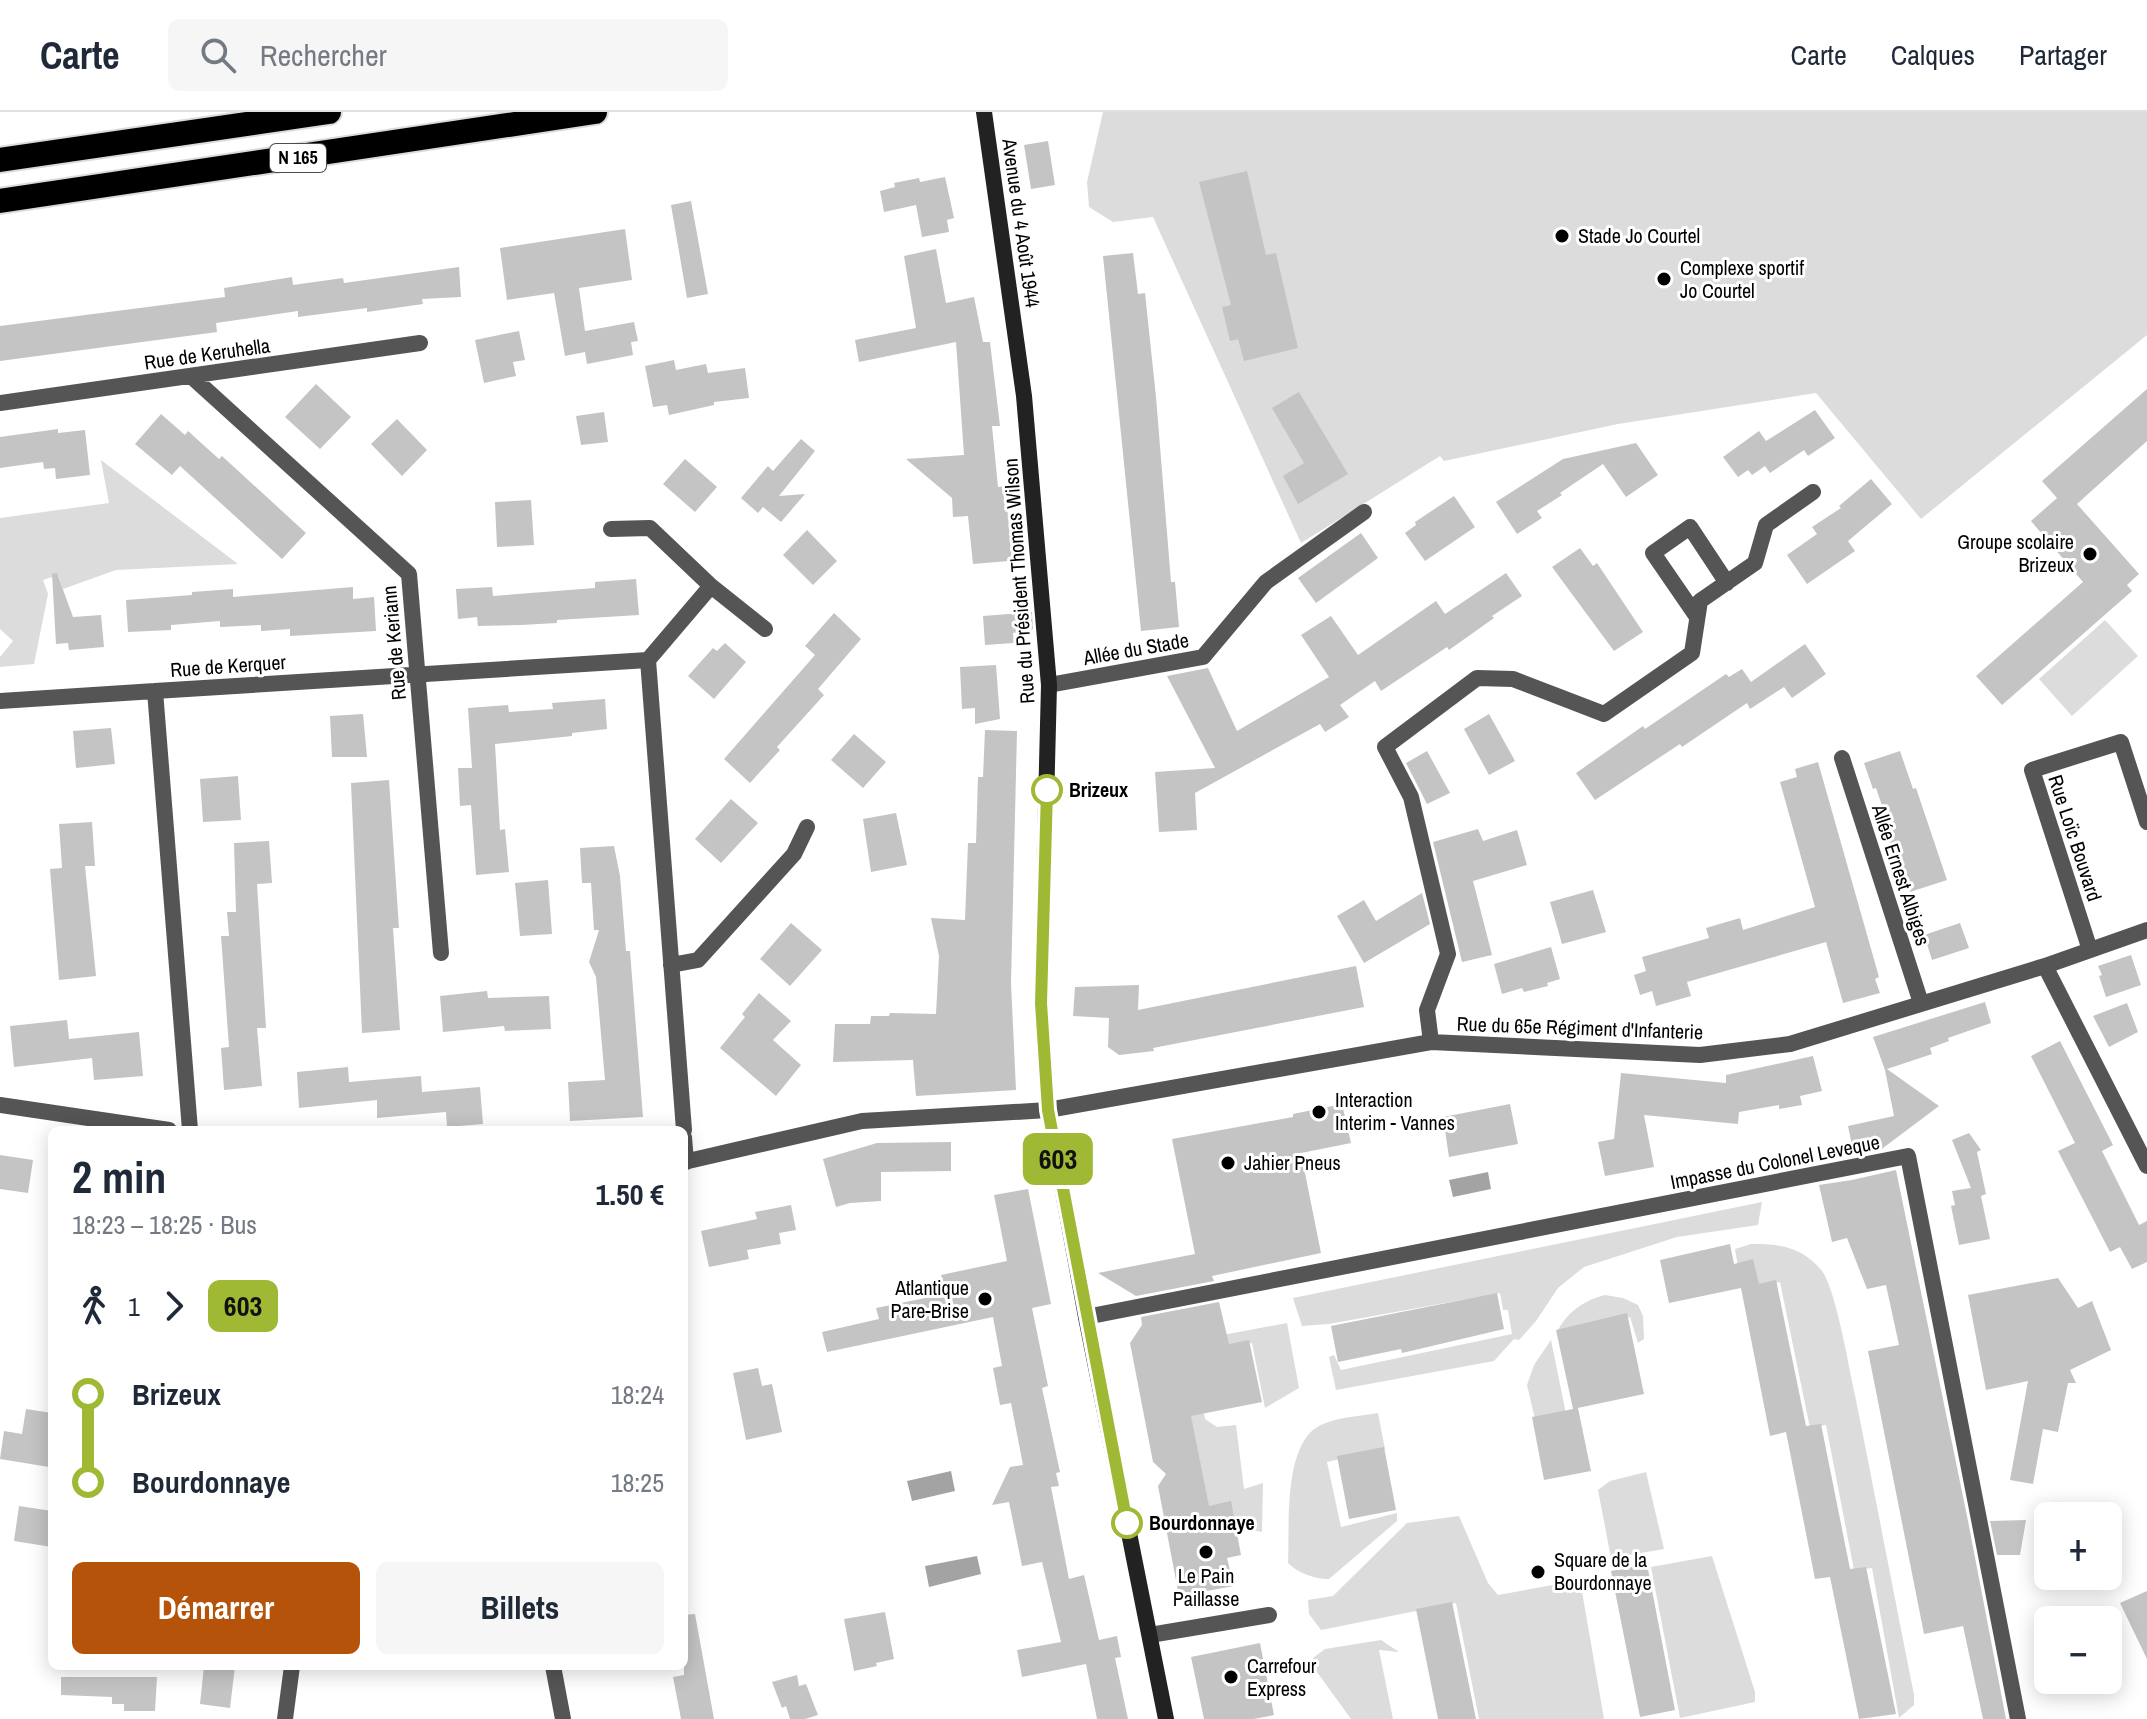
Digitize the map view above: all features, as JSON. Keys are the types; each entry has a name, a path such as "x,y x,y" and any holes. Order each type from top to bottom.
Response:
{"highway":[{"name":"N 165","path":"0,160 329,112"},
{"name":"N 165","path":"0,201 595,112"}],"street":[{"name":"Avenue du 4 Août 1944","path":"984,112 1018,340"},
{"name":"Rue du Président Thomas Wilson","path":"1018,340 1049,685 1041,1003 1048,1110 1166,1719"},
{"name":"Rue de Keruhella","path":"0,403 420,343"},
{"name":"Rue de Keriann","path":"191,376 409,574 441,953"},
{"path":"1431,1042 1427,1010 1448,954 1411,797 1385,747 1477,678 1513,679 1604,714 1692,653 1700,601 1755,563 1766,525 1813,492"},
{"name":"Allée du Stade","path":"1049,685 1203,657 1266,582 1364,512"},
{"path":"1697,617 1653,553 1690,527 1727,583"},
{"path":"611,529 650,528 711,586 765,629"},
{"path":"684,1126 648,660 711,586"},
{"name":"Rue de Kerquer","path":"190,1126 155,691 648,660"},
{"path":"0,701 155,691"},
{"name":"Rue Loïc Bouvard","path":"2090,950 2032,770 2121,742 2147,822"},
{"name":"Allée Ernest Albiges","path":"1842,758 1921,1003"},
{"path":"671,965 698,960 794,854 807,827"},
{"name":"Rue du 65e Régiment d'Infanterie","path":"688,1161 862,1121 1048,1110 1431,1042 1700,1055 1790,1044 2045,966 2147,930"},
{"path":"2045,966 2147,1166"},
{"path":"0,1105 142,1126"},
{"name":"Impasse du Colonel Leveque","path":"1086,1317 1908,1156 2018,1719"},
{"path":"1150,1635 1269,1615"},
{"path":"285,1719 291,1670"},
{"path":"554,1670 563,1719"}],"shaded area":[{"name":"Complexe sportif Jo Courtel","path":"1103,112 2147,112 2147,335 1921,519 1816,393 1618,424 1444,461 1440,456 1301,543 1153,217 1113,222 1089,207 1087,182"},
{"path":"101,460 238,564 116,570 63,589 58,575 43,580 48,594 34,664 0,667 0,657 13,641 0,629 0,518 109,503"},
{"path":"2105,620 2138,656 2072,716 2039,679"},
{"path":"1488,1172 1491,1189 1453,1197 1449,1180"},
{"path":"1762,1202 1758,1225 1677,1237 1584,1267 1558,1288 1536,1321 1494,1361 1336,1390 1329,1357 1334,1355 1341,1370 1512,1334 1508,1310 1503,1310 1500,1293 1329,1324 1302,1326 1293,1298"},
{"path":"1751,1244 1790,1248 1815,1263 1827,1281 1837,1311 1914,1695 1914,1705 1899,1718 1872,1568 1854,1570 1826,1425 1810,1428 1780,1282 1742,1290 1735,1249"},
{"path":"1605,1295 1638,1305 1643,1316 1644,1339 1638,1343 1630,1317 1557,1332 1577,1308"},
{"path":"1287,1323 1299,1388 1265,1408 1252,1343 1218,1349 1217,1336"},
{"path":"1551,1340 1566,1414 1535,1419 1527,1385 1534,1365"},
{"path":"1193,1356 1205,1419 1217,1427 1236,1425 1244,1489 1263,1483 1262,1532 1221,1524 1202,1509 1185,1432"},
{"path":"1378,1413 1385,1449 1327,1462 1341,1527 1397,1513 1397,1521 1329,1579 1301,1572 1288,1563 1291,1486 1301,1447 1310,1433 1323,1424"},
{"path":"951,1471 955,1491 912,1501 907,1481"},
{"path":"1646,1472 1664,1549 1611,1558 1598,1490 1610,1481"},
{"path":"1459,1516 1488,1583 1498,1595 1580,1580 1604,1719 1479,1719 1456,1603 1321,1630 1309,1614 1308,1600 1333,1596 1407,1523"},
{"path":"977,1556 981,1574 929,1587 925,1566"},
{"path":"1712,1556 1755,1692 1755,1702 1680,1718 1651,1567"},
{"path":"1381,1640 1399,1652 1379,1650 1393,1719 1351,1719 1314,1668 1313,1658 1325,1649"}],"building":[{"path":"1048,141 1055,185 1031,189 1024,145"},
{"path":"1247,171 1266,255 1276,253 1298,348 1244,361 1238,339 1230,341 1222,307 1231,305 1199,182"},
{"path":"945,177 954,218 947,220 949,232 922,237 916,205 884,212 880,191 895,187 894,183"},
{"path":"691,201 708,294 687,298 671,205"},
{"path":"625,229 632,280 579,288 585,331 634,322 638,341 631,342 633,355 587,364 585,352 565,356 554,293 507,300 500,248"},
{"path":"936,249 946,303 974,297 983,342 990,342 1000,426 992,426 998,487 1005,486 1012,557 1008,557 1009,561 973,564 968,516 953,517 952,498 906,459 964,455 956,342 859,362 855,340 916,328 904,256"},
{"path":"1133,253 1138,294 1145,293 1171,582 1175,582 1179,627 1141,631 1103,256"},
{"path":"459,267 461,297 422,299 423,304 367,312 367,308 298,317 298,311 216,323 217,332 0,361 0,326 225,297 224,288 292,277 293,285 343,278 344,283"},
{"path":"519,331 525,360 513,362 516,376 484,383 475,340"},
{"path":"674,360 676,370 706,364 708,373 745,368 749,398 714,402 714,405 669,415 667,405 653,407 645,366"},
{"path":"316,384 351,417 320,449 285,417"},
{"name":"Groupe scolaire Brizeux","path":"2147,389 2147,441 2077,504 2139,574 2127,585 2132,591 2002,705 1976,676 2083,582 2031,521 2057,498 2042,481"},
{"path":"1299,392 1348,474 1298,504 1283,476 1304,463 1272,408"},
{"path":"1815,410 1835,438 1808,456 1804,450 1770,473 1765,466 1752,475 1748,470 1738,477 1723,457 1759,431 1766,441"},
{"path":"604,412 608,442 581,445 576,416"},
{"path":"161,414 185,435 188,431 219,459 222,456 306,533 282,559 180,466 172,475 135,444"},
{"path":"397,419 427,450 402,476 371,444"},
{"path":"58,429 58,433 85,430 90,475 56,479 55,468 44,469 43,462 0,468 0,437"},
{"path":"801,439 815,451 779,496 805,494 781,522 763,507 758,513 741,498 768,466 773,471"},
{"path":"1636,443 1658,475 1626,497 1603,464 1537,511 1542,518 1517,534 1496,502 1563,459"},
{"path":"685,459 717,487 695,512 663,484"},
{"path":"1871,479 1892,504 1848,541 1855,551 1807,584 1787,555 1817,534 1812,527 1841,508 1839,506"},
{"path":"1454,496 1475,527 1425,561 1405,533 1416,525 1415,522"},
{"path":"531,500 534,545 497,547 495,502"},
{"path":"807,530 837,561 813,585 783,555"},
{"path":"1361,533 1378,558 1316,603 1298,578"},
{"path":"1580,548 1593,566 1597,563 1643,632 1614,651 1552,567"},
{"path":"57,573 73,617 101,615 104,647 69,650 68,643 56,644 52,574"},
{"path":"1506,573 1522,596 1492,616 1494,618 1449,650 1447,647 1381,691 1375,681 1340,705 1349,717 1325,732 1320,724 1195,793 1197,830 1159,832 1155,772 1215,768 1167,676 1208,668 1237,731 1329,677 1301,635 1331,616 1358,655 1436,601 1445,614"},
{"path":"636,579 639,615 478,626 477,617 458,619 456,589 492,587 493,596 595,588 595,582"},
{"path":"353,587 353,599 374,597 376,631 290,636 290,629 261,631 261,625 220,627 220,621 171,625 171,630 128,632 126,600 233,589 233,597"},
{"path":"1032,612 1033,629 1013,633 1014,643 985,645 983,616"},
{"path":"834,613 861,639 818,689 824,695 777,747 780,750 750,783 724,759 815,655 805,646"},
{"path":"725,643 746,662 714,699 688,676 713,648 717,651"},
{"path":"1805,644 1826,674 1792,698 1784,687 1750,709 1747,703 1595,800 1576,773 1726,674 1729,677 1742,669 1751,682"},
{"path":"996,665 1000,719 975,724 975,708 962,709 960,667"},
{"path":"605,699 607,729 495,744 500,830 505,829 509,872 476,875 471,805 460,806 458,768 472,768 468,708 508,705 509,712 553,709 552,703"},
{"path":"363,714 367,757 332,757 330,716"},
{"path":"1489,714 1515,761 1489,775 1464,729"},
{"path":"111,728 115,764 76,768 73,731"},
{"path":"985,730 1017,731 1011,983 1016,1090 916,1096 913,1060 833,1062 835,1024 870,1024 871,1016 889,1016 890,1013 936,1014 939,956 931,918 965,920 968,843 976,843 978,777 983,777"},
{"path":"854,734 886,762 863,788 831,760"},
{"path":"1427,751 1450,793 1427,804 1406,763"},
{"path":"1900,751 1947,880 1910,892 1905,878 1902,879 1889,840 1893,838 1864,763"},
{"path":"1818,762 1879,977 1875,979 1880,993 1843,1003 1826,942 1687,982 1691,996 1656,1006 1652,991 1640,995 1634,975 1646,971 1642,957 1709,938 1706,928 1740,918 1743,930 1815,907 1780,782 1797,777 1795,769"},
{"path":"238,776 241,820 203,822 200,779"},
{"path":"389,780 399,928 393,928 400,1030 362,1033 351,783"},
{"path":"731,799 758,823 721,863 695,839"},
{"path":"896,813 907,865 871,872 863,819"},
{"path":"92,822 95,866 85,866 96,976 59,980 50,869 62,868 59,824"},
{"path":"1478,829 1483,841 1517,830 1527,865 1473,881 1492,955 1462,962 1433,842"},
{"path":"269,841 272,883 257,884 266,1028 257,1028 262,1086 224,1090 221,1048 229,1047 221,936 229,936 227,912 236,912 234,843"},
{"path":"614,846 620,876 626,951 630,951 643,1117 570,1121 568,1082 605,1080 596,977 589,962 599,930 594,930 591,883 582,883 580,848"},
{"path":"548,880 552,934 520,936 515,883"},
{"path":"1593,890 1606,932 1562,944 1550,902"},
{"path":"1422,893 1430,924 1364,963 1337,916 1364,900 1376,921"},
{"path":"791,923 822,950 790,986 760,959"},
{"path":"1960,923 1969,948 1932,960 1924,935"},
{"path":"1551,947 1560,979 1547,983 1548,986 1524,992 1522,988 1502,994 1494,964"},
{"path":"2131,955 2141,985 2106,997 2098,966"},
{"path":"1356,966 1364,1007 1153,1048 1154,1051 1119,1055 1108,1047 1109,1018 1073,1016 1075,987 1139,985 1138,1010"},
{"path":"487,991 488,998 549,996 551,1029 505,1031 504,1026 443,1032 440,996"},
{"path":"759,993 791,1021 773,1040 801,1065 776,1096 720,1048 745,1017 742,1014"},
{"path":"1985,1002 1991,1023 1948,1038 1949,1041 1930,1048 1932,1054 1887,1069 1939,1106 1879,1151 1854,1155 1848,1126 1894,1116 1885,1070 1873,1037"},
{"path":"2127,1003 2138,1032 2109,1047 2093,1016"},
{"path":"67,1020 69,1039 139,1032 143,1076 94,1080 92,1058 14,1067 10,1026"},
{"path":"2060,1041 2113,1145 2102,1151 2139,1225 2147,1221 2147,1262 2132,1269 2120,1247 2110,1252 2058,1151 2075,1143 2031,1056"},
{"path":"1813,1056 1822,1091 1800,1096 1802,1105 1779,1109 1779,1105 1739,1112 1738,1124 1644,1115 1654,1167 1605,1176 1598,1142 1614,1139 1621,1073 1726,1083 1726,1075"},
{"path":"348,1067 349,1082 421,1076 422,1092 480,1087 483,1124 447,1126 446,1112 377,1118 377,1100 299,1108 297,1072"},
{"path":"1342,1104 1351,1143 1301,1153 1321,1253 1212,1276 1214,1281 1136,1296 1098,1273 1195,1254 1172,1139 1293,1117 1293,1114"},
{"path":"1510,1104 1518,1144 1449,1157 1443,1117"},
{"path":"1969,1133 1981,1150 1977,1152 1986,1194 1981,1196 1990,1239 1959,1245 1951,1206 1955,1205 1952,1191 1971,1188 1952,1140"},
{"path":"951,1142 951,1171 881,1172 881,1201 836,1207 823,1159 877,1143"},
{"path":"0,1155 33,1160 28,1193 0,1189"},
{"path":"1896,1170 2006,1719 1983,1719 1963,1626 1924,1634 1868,1351 1899,1345 1886,1285 1867,1289 1847,1238 1832,1242 1819,1185"},
{"path":"1028,1189 1051,1304 1032,1308 1048,1386 1042,1388 1060,1472 1056,1473 1059,1486 1051,1487 1069,1579 1084,1575 1099,1640 1117,1636 1121,1657 1115,1658 1128,1719 1097,1719 1086,1664 1022,1677 1017,1650 1061,1642 1042,1562 1022,1566 1009,1502 992,1505 1010,1467 1023,1465 1011,1403 1000,1405 993,1368 1002,1366 993,1317 827,1352 822,1332 879,1319 876,1308 945,1294 941,1275 1007,1261 994,1195"},
{"path":"791,1205 796,1230 779,1233 781,1244 747,1250 749,1259 709,1267 701,1231 757,1219 755,1212"},
{"path":"1730,1244 1734,1264 1753,1259 1759,1284 1776,1280 1806,1426 1821,1424 1850,1569 1866,1567 1896,1714 1859,1719 1830,1577 1815,1579 1786,1432 1770,1436 1741,1288 1669,1303 1660,1260"},
{"path":"2058,1278 2078,1308 2092,1301 2111,1350 2070,1370 2076,1383 2068,1383 2058,1432 2043,1429 2033,1484 2010,1480 2028,1381 1986,1390 1968,1295"},
{"path":"1497,1293 1504,1329 1402,1353 1401,1349 1338,1362 1331,1326"},
{"path":"1219,1302 1229,1344 1249,1340 1262,1402 1191,1416 1209,1506 1231,1501 1241,1555 1227,1558 1234,1586 1179,1596 1158,1486 1166,1474 1153,1462 1130,1343 1142,1325 1141,1317"},
{"path":"1627,1313 1644,1394 1573,1409 1556,1330"},
{"path":"758,1368 762,1386 772,1384 782,1432 746,1440 733,1373"},
{"path":"1578,1408 1591,1471 1544,1480 1532,1417"},
{"path":"26,1409 48,1412 48,1467 0,1459 4,1431 22,1434"},
{"path":"1384,1447 1396,1510 1349,1519 1337,1456"},
{"path":"19,1506 48,1510 48,1546 14,1541"},
{"path":"2026,1520 2020,1555 1997,1555 1990,1521"},
{"path":"1647,1564 1675,1710 1640,1717 1611,1571"},
{"path":"2147,1591 2147,1659 2122,1606 2120,1603"},
{"path":"1452,1602 1476,1719 1438,1719 1416,1609"},
{"path":"885,1612 894,1659 854,1671 844,1619"},
{"path":"695,1614 714,1719 681,1719 673,1677 684,1675 684,1670 688,1670 688,1615"},
{"name":"Carrefour Express","path":"1260,1643 1274,1715 1254,1719 1204,1719 1191,1657"},
{"path":"204,1670 235,1670 230,1708 200,1704"},
{"path":"797,1675 799,1686 806,1684 818,1715 790,1719 786,1706 782,1708 772,1682"},
{"path":"61,1677 157,1677 155,1711 124,1711 124,1704 112,1704 112,1697 61,1695"}],"bus line":[{"name":"603","path":"1047,790 1041,1003 1048,1110 1127,1523"}],"place":[{"name":"Stade Jo Courtel","path":"1562,236"},
{"name":"Complexe sportif Jo Courtel","path":"1664,279"},
{"name":"Groupe scolaire Brizeux","path":"2090,554"},
{"name":"Brizeux","path":"1047,790"},
{"name":"Interaction Interim - Vannes","path":"1319,1112"},
{"name":"Jahier Pneus","path":"1228,1163"},
{"name":"Atlantique Pare-Brise","path":"985,1299"},
{"name":"Bourdonnaye","path":"1127,1523"},
{"name":"Le Pain Paillasse","path":"1206,1552"},
{"name":"Square de la Bourdonnaye","path":"1538,1572"},
{"name":"Carrefour Express","path":"1231,1677"}]}
